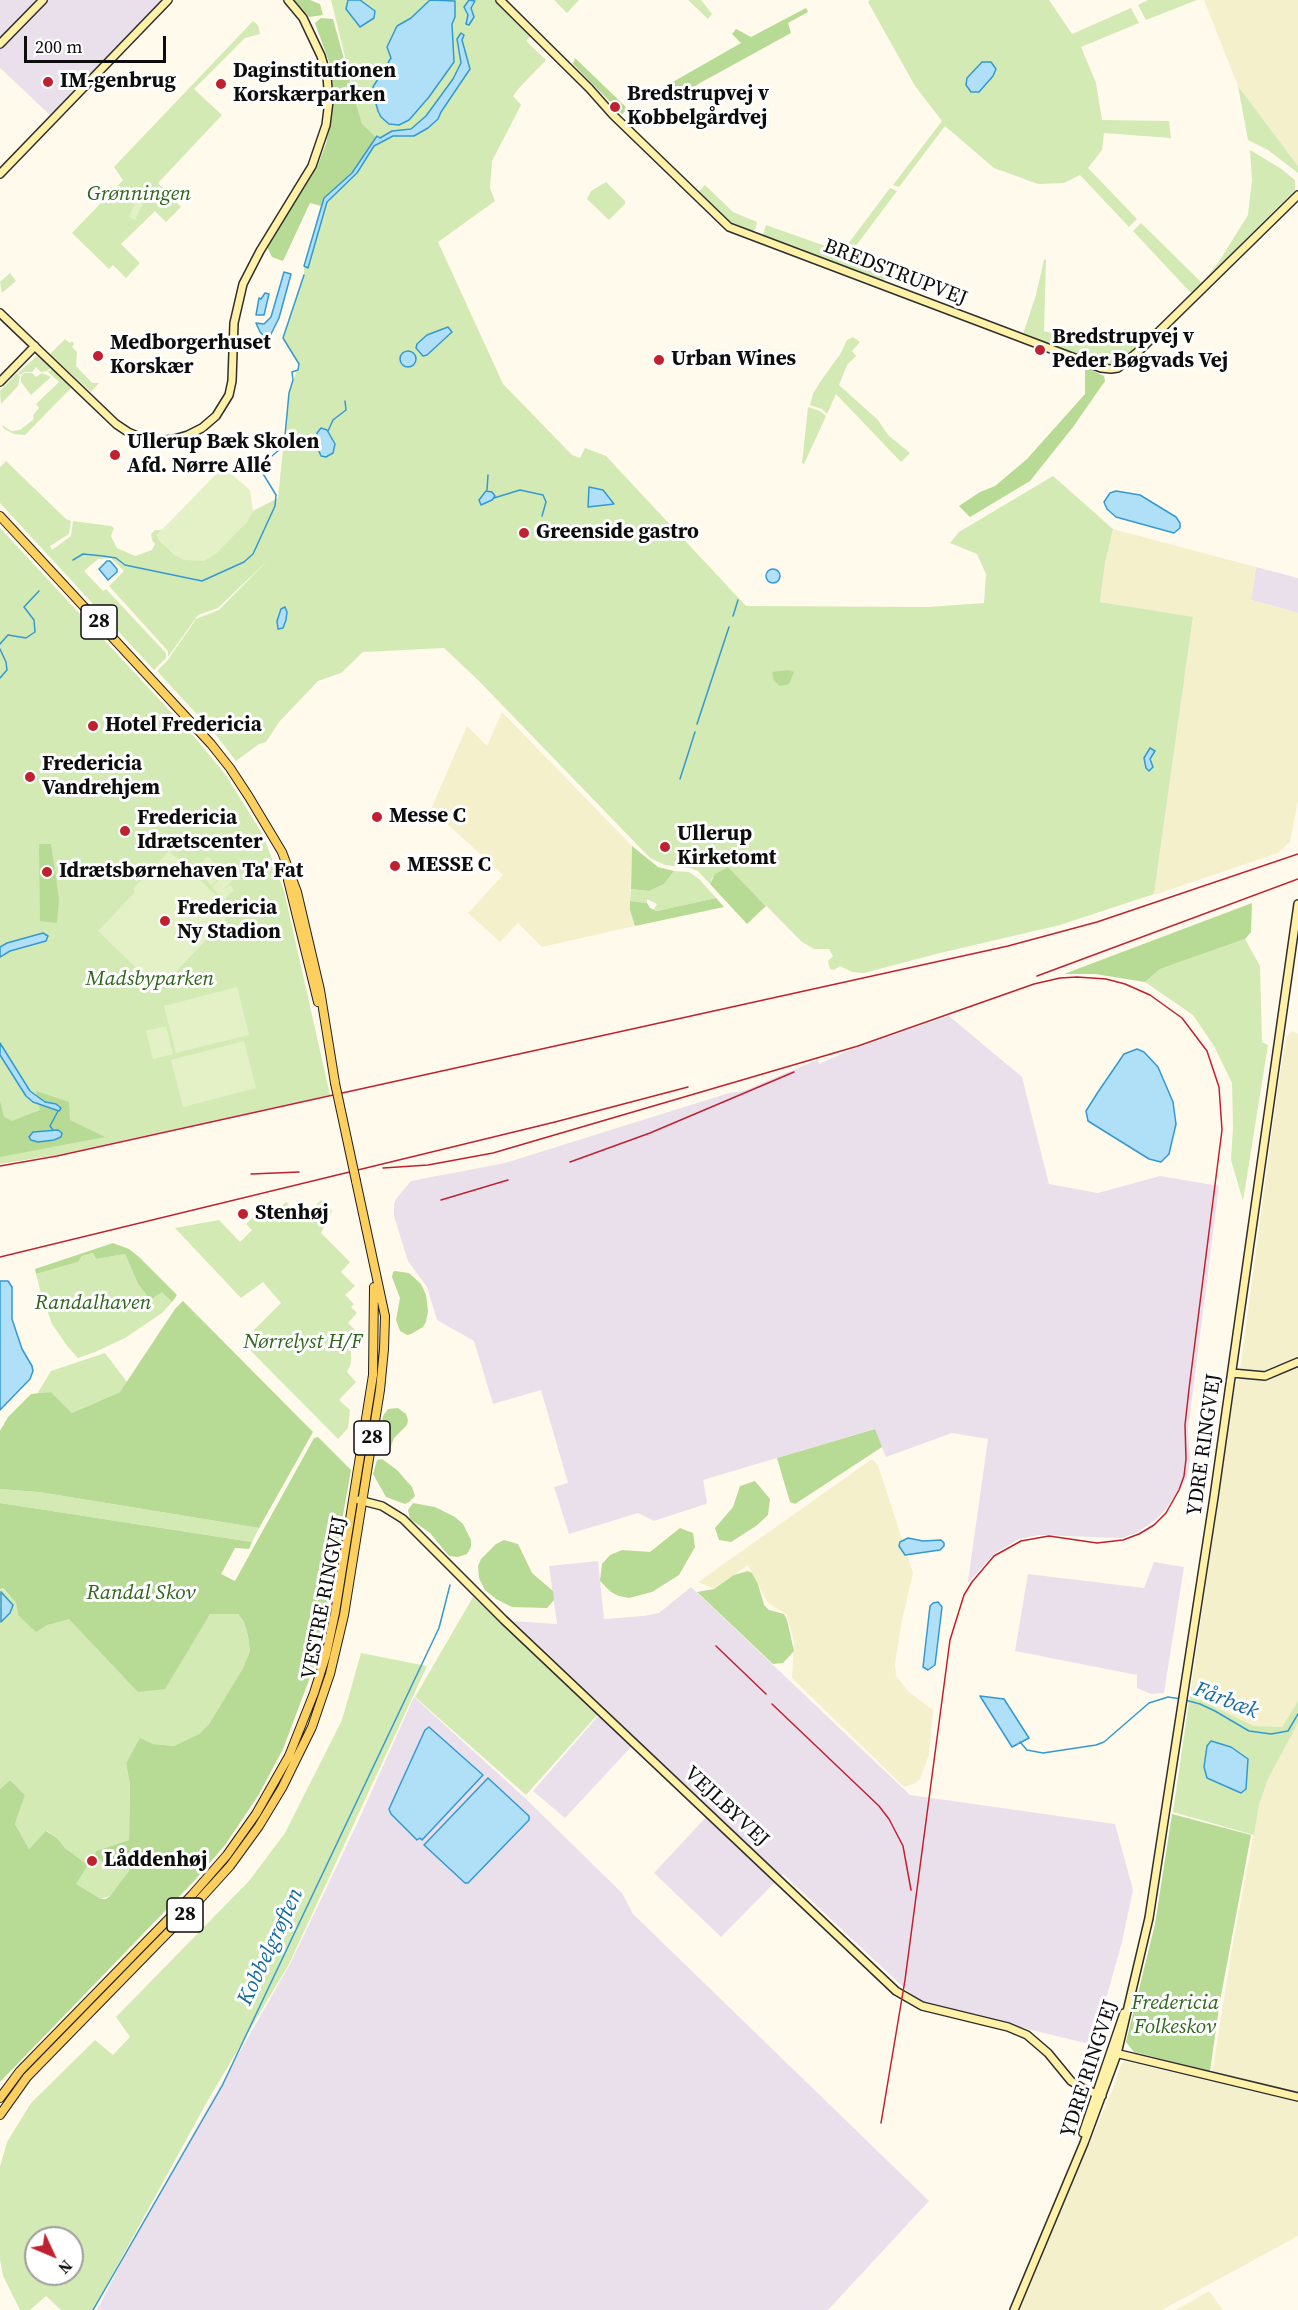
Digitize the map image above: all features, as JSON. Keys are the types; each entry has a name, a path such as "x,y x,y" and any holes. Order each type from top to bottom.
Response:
{"main road":[{"name":"VESTRE RINGVEJ","path":"0,516 211,744 237,777 268,828 293,896 315,993 323,1017 385,1316 380,1390 336,1650 312,1727 282,1788 247,1844 208,1891 33,2071 15,2092 0,2115"},
{"name":"VESTRE RINGVEJ","path":"0,2098 20,2071 204,1881 244,1831 274,1783 303,1724 326,1654 335,1613 374,1367 373,1264"}],"street":[{"path":"0,44 43,0"},
{"path":"0,174 168,0"},
{"path":"0,313 116,424 142,438 158,441 188,435 216,416 229,395 232,381 234,323 243,284 260,250 312,166 326,124 327,76 321,56 303,18 288,0"},
{"name":"BREDSTRUPVEJ","path":"500,0 613,115 729,227 1101,368 1118,368 1140,350 1298,195"},
{"path":"0,382 34,346"},
{"name":"YDRE RINGVEJ","path":"1014,2310 1077,2159 1114,2053 1133,1990 1155,1887 1232,1373 1298,904"},
{"path":"1232,1373 1265,1376 1298,1362"},
{"name":"VEJLBYVEJ","path":"353,1499 382,1506 403,1519 504,1620 896,1991 922,2006 1008,2027 1027,2035 1048,2054 1071,2081 1099,2095"},
{"path":"1114,2053 1298,2097"}],"shaded area":[{"path":"0,0 162,0 50,115 0,68"},
{"path":"1204,0 1298,0 1298,166 1238,86"},
{"path":"1113,529 1256,567 1251,600 1298,613 1298,801 1290,842 1278,853 1157,894 1154,894 1193,618 1100,602 1105,563"},
{"path":"1256,567 1298,578 1298,613 1251,600"},
{"path":"502,712 632,846 630,910 635,926 542,947 518,923 500,942 468,913 503,875 431,809 467,726 487,746"},
{"path":"949,1016 1022,1077 1049,1184 1098,1193 1160,1176 1219,1186 1188,1430 1190,1459 1187,1478 1166,1509 1157,1519 1136,1533 1122,1538 1039,1535 1019,1539 994,1554 969,1582 988,1439 952,1433 886,1457 874,1429 703,1480 706,1504 654,1521 638,1513 569,1534 554,1487 568,1483 541,1390 493,1404 474,1341 437,1320 427,1287 408,1261 394,1216 396,1199 411,1181 505,1163 729,1093 743,1091 817,1060 819,1064 848,1051"},
{"path":"1292,1031 1298,1034 1298,1359 1266,1372 1255,1373 1240,1370 1278,1086 1286,1037"},
{"path":"1298,1367 1298,1701 1282,1727 1254,1726 1190,1695 1235,1384 1240,1378 1266,1379"},
{"path":"872,1459 878,1465 913,1573 902,1620 895,1664 896,1676 909,1692 933,1710 929,1755 920,1779 904,1787 792,1678 794,1641 787,1615 768,1603 748,1565 715,1589 698,1582"},
{"path":"598,1561 604,1619 659,1613 691,1587 910,1795 1115,1824 1133,1890 1122,1942 1093,2045 919,2002 783,1874 721,1937 654,1873 707,1816 632,1746 565,1818 533,1791 605,1708 513,1621 557,1624 549,1566"},
{"path":"1154,1562 1184,1567 1164,1693 1151,1694 1137,1688 1137,1675 1015,1651 1028,1574 1144,1588"},
{"path":"414,1697 525,1798 622,1893 633,1914 929,2201 828,2310 97,2310 139,2228 290,1964"},
{"path":"1298,1723 1298,2093 1212,2073 1232,1948 1259,1805 1268,1779"},
{"path":"1125,2061 1298,2102 1298,2236 1162,2310 1018,2310 1121,2065"},
{"path":"1209,2291 1223,2310 1176,2310"}],"green space":[{"path":"294,0 310,0 320,4 323,15 309,17"},
{"path":"331,0 496,0 531,36 526,41 546,60 513,96 521,105 492,161 490,188 495,201 438,242 503,384 572,455 580,458 585,448 606,456 746,606 929,607 984,603 986,574 977,554 950,543 959,532 1053,476 1113,529 1105,563 1100,602 1193,617 1154,894 1060,925 864,973 852,972 840,966 834,970 830,969 828,961 833,956 829,949 814,949 802,942 728,867 712,878 710,884 698,871 665,865 650,858 478,680 444,648 363,652 341,673 318,681 279,722 266,742 259,744 236,761 216,735 157,671 167,661 196,619 219,610 268,560 218,608 198,615 168,657 168,651 109,586 124,571 111,558 98,559 84,571 103,591 106,589 166,653 166,658 154,670 0,503 0,467 6,461 66,519 71,521 69,534 50,546 52,550 71,536 73,521 111,526 114,528 111,536 117,548 135,556 152,550 155,544 151,534 155,530 162,530 157,535 159,540 175,555 246,523 253,511 278,498 289,393 299,364 283,338 304,275 304,266 321,206 376,137 362,125"},
{"path":"554,0 579,0 567,13"},
{"path":"688,0 701,0 712,14 708,19"},
{"path":"870,0 1049,0 1072,34 1131,8 1139,23 1081,47 1096,83 1102,120 1169,121 1171,138 1104,133 1102,150 1088,168 1137,219 1129,227 1080,175 1064,183 1038,184 994,168 945,126 899,187 893,185 942,121 915,86 868,2"},
{"path":"1148,0 1197,0 1146,20 1138,5"},
{"path":"806,8 808,12 788,23 791,33 700,83 671,103 665,103 656,97 657,91 741,43 732,34 736,29 751,37"},
{"path":"321,18 333,19 362,124 376,137 352,173 329,193 321,206 310,203 283,261 272,257 267,247 317,167 326,144 332,113 333,73 315,23"},
{"name":"Grønningen","path":"253,21 258,25 260,34 245,38 194,89 222,115 158,183 181,207 166,222 155,211 121,244 140,263 126,278 113,265 109,269 72,233 123,180 114,167"},
{"path":"575,58 628,109 622,114 573,64"},
{"path":"1238,86 1298,166 1298,173 1268,150 1248,140"},
{"path":"1250,150 1295,180 1295,190 1202,283 1218,263 1248,215 1252,180"},
{"path":"606,182 625,201 625,204 609,220 587,199 591,191"},
{"path":"705,185 733,212 757,222 755,230 752,231 726,220 698,192"},
{"path":"890,188 897,191 849,255 890,271 883,281 763,235 766,225 842,252"},
{"path":"138,196 145,199 135,220 129,217"},
{"path":"1141,223 1202,283 1191,293 1133,231"},
{"path":"1046,259 1044,331 1059,335 1084,336 1126,329 1141,344 1114,363 1107,363 1023,334"},
{"path":"10,273 16,281 2,293 0,282"},
{"path":"853,337 860,342 852,351 856,356 847,365 839,385 878,420 888,435 910,453 901,462 836,394 827,414 822,409 810,405 820,382 841,353 847,340"},
{"path":"65,339 74,344 72,347 77,352 76,366 92,383 99,383 91,392 50,354"},
{"path":"37,356 51,368 41,372 36,367 32,372 24,372 21,375 18,373"},
{"path":"1085,367 1104,376 1105,381 1073,427 1030,481 970,517 959,506 980,492 995,486 1027,459 1085,394"},
{"path":"52,369 71,388 25,435 14,434 4,429 2,425 11,431 20,430 34,419 33,415 39,408 36,404 59,382 48,372"},
{"path":"17,373 20,376 18,386 1,404 0,391"},
{"path":"24,373 32,373 36,377 42,373 51,377 31,395 21,382"},
{"path":"808,407 826,416 804,464 802,463"},
{"path":"223,467 250,490 253,511 246,523 216,554 204,561 184,560 175,555 159,540 157,535"},
{"name":"Madsbyparken","path":"0,528 196,739 225,774 263,835 284,891 330,1095 57,1155 0,1164"},
{"path":"789,670 794,672 789,684 780,686 774,681 772,672"},
{"name":"Idrætsbørnehaven Ta' Fat","path":"39,844 51,844 59,899 57,923 40,921"},
{"path":"632,846 658,867 674,871 664,884 649,891 631,889"},
{"name":"Fredericia Ny Stadion","path":"169,851 233,911 159,990 98,931"},
{"path":"208,856 215,864 202,876 195,868"},
{"path":"217,866 224,873 211,885 204,877"},
{"path":"728,867 766,906 747,924 710,884 715,874"},
{"path":"674,871 689,872 699,879 716,898 657,911 654,909 657,904 647,899 647,903 630,901 631,889 649,891 664,884"},
{"path":"225,874 232,881 222,891 230,885 234,890 224,900 212,887"},
{"path":"716,898 724,907 635,926 630,910 630,901 647,903 650,908 657,911"},
{"path":"1252,903 1251,932 1245,939 1160,969 1145,982 1095,974 1064,974"},
{"path":"1245,939 1260,966 1262,1042 1268,1045 1243,1201 1231,1160 1232,1083 1214,1046 1193,1015 1145,982 1160,969"},
{"path":"237,987 249,1035 176,1053 164,1006"},
{"path":"166,1026 173,1054 153,1059 146,1031"},
{"path":"244,1041 256,1088 183,1107 171,1060"},
{"path":"36,1091 69,1102 70,1120 105,1137 0,1157 0,1101 4,1117 12,1121 40,1110"},
{"name":"Nørrelyst H/F","path":"321,1200 332,1211 321,1233 350,1262 341,1272 355,1286 345,1295 354,1304 351,1307 357,1313 348,1323 355,1330 345,1340 351,1347 351,1363 347,1372 356,1382 339,1400 350,1410 348,1428 338,1439 242,1342 281,1303 263,1282 241,1298 175,1228 219,1220 240,1242 252,1230 246,1224 256,1214 264,1223 286,1202 294,1210 303,1202 311,1210"},
{"path":"113,1243 129,1249 139,1257 177,1295 172,1302 162,1292 150,1300 138,1284 125,1254 96,1259 93,1253 82,1256 78,1262 36,1274 35,1269"},
{"name":"Randalhaven","path":"93,1253 96,1259 125,1254 138,1284 149,1299 162,1291 172,1302 162,1313 125,1338 78,1358 52,1324 36,1274 78,1262 82,1256"},
{"path":"395,1271 409,1273 421,1284 426,1295 428,1311 426,1322 423,1327 407,1335 400,1331 396,1320 400,1298 392,1277"},
{"name":"Randal Skov","path":"183,1301 313,1432 259,1528 39,1492 0,1489 0,1431 8,1417 31,1394 51,1392 72,1413 120,1392 175,1309"},
{"path":"105,1353 127,1382 120,1392 72,1413 51,1392 37,1394 51,1371"},
{"path":"398,1408 406,1414 407,1425 394,1438 391,1446 386,1448 379,1440 383,1416 388,1409"},
{"path":"875,1429 882,1447 795,1504 790,1502 777,1458"},
{"name":"Randal Skov","path":"318,1437 351,1470 318,1656 283,1749 258,1796 225,1845 195,1880 0,2082 0,1789 10,1780 25,1795 15,1824 29,1849 46,1831 57,1838 65,1848 88,1865 76,1884 101,1899 106,1899 137,1860 125,1851 120,1852 112,1863 102,1862 95,1855 96,1851 129,1840 130,1785 126,1763 140,1738 153,1744 174,1746 199,1734 209,1724 243,1668 250,1651 244,1622 238,1614 210,1614 165,1689 138,1692 69,1619 47,1625 36,1632 18,1615 16,1603 3,1588 0,1589 0,1503 252,1542 249,1549 235,1548 221,1574 235,1581 314,1438"},
{"path":"382,1459 397,1470 412,1487 415,1496 409,1502 405,1504 386,1497 373,1474 377,1460"},
{"path":"755,1481 770,1499 768,1515 756,1526 731,1542 719,1540 715,1528 733,1507 740,1486"},
{"path":"0,1489 39,1492 259,1528 252,1542 0,1503"},
{"path":"413,1503 435,1507 455,1517 463,1524 471,1540 471,1547 467,1554 458,1557 449,1556 430,1533 410,1519 408,1510"},
{"path":"680,1528 693,1533 695,1547 679,1575 652,1592 629,1598 611,1592 600,1581 602,1564 610,1555 622,1550 650,1552"},
{"path":"504,1540 518,1544 532,1573 553,1591 554,1600 547,1608 512,1607 485,1590 479,1578 478,1566 481,1559 496,1544"},
{"path":"238,1541 221,1574 232,1580 216,1598 207,1619 210,1614 237,1613 244,1622 250,1651 243,1668 209,1724 199,1734 174,1746 153,1744 141,1739 126,1763 130,1785 129,1840 96,1851 125,1851 137,1860 110,1896 101,1899 75,1884 88,1865 47,1831 29,1849 15,1824 25,1795 10,1780 0,1789 0,1589 2,1588 16,1603 18,1615 47,1625"},
{"path":"748,1571 752,1573 758,1584 764,1605 769,1610 784,1614 787,1620 794,1651 783,1663 773,1664 697,1592 714,1589 734,1575"},
{"path":"473,1597 598,1714 526,1795 415,1697"},
{"path":"361,1653 427,1666 289,1964 208,2100 93,2310 61,2310 46,2296 30,2310 20,2310 3,2276 0,2259 0,2167 7,2142 31,2103 95,2040 113,2055 130,2037 116,2017 249,1881 285,1833 342,1720"},
{"path":"1190,1695 1254,1726 1282,1727 1298,1701 1298,1723 1268,1779 1259,1805 1254,1835 1173,1812"},
{"name":"Fredericia Folkeskov","path":"1172,1814 1251,1835 1220,2001 1210,2071 1134,2052 1126,2042 1155,1924"}],"water":[{"path":"348,0 360,0 375,11 374,18 360,27 346,9"},
{"path":"430,0 455,1 455,17 452,24 454,62 409,120 399,125 389,124 378,111 373,87 391,58 387,47 397,26 411,18"},
{"path":"469,0 475,1 471,8 474,17 469,25 466,24 468,15 464,7"},
{"path":"461,33 464,35 462,40 470,69 438,119 414,136 393,136 374,146 357,173 327,202 308,268 304,266 324,198 352,173 377,136 380,138 392,131 411,129 426,116 453,79 461,63 457,39"},
{"path":"982,62 991,62 996,69 979,92 971,92 966,85 967,78"},
{"path":"284,272 291,274 279,318 268,340 260,332 256,323 264,324 271,317"},
{"path":"265,293 269,294 264,315 256,315 259,298 261,299"},
{"path":"448,327 452,332 423,356 416,348 417,344 427,335"},
{"path":"408,351 414,353 416,359 414,365 408,367 402,365 400,359 402,353"},
{"path":"321,428 327,430 335,444 333,453 326,457 321,456 318,449 317,433"},
{"path":"589,487 603,490 614,504 588,507"},
{"path":"486,491 492,492 495,496 481,505 479,500"},
{"path":"1116,491 1140,495 1176,517 1180,528 1174,533 1116,517 1107,509 1104,502 1110,493"},
{"path":"110,561 117,569 117,572 108,580 99,569"},
{"path":"770,569 776,569 780,576 776,583 770,583 766,579 766,573"},
{"path":"285,607 286,620 283,628 278,629 277,621 281,609"},
{"path":"1150,748 1155,751 1150,759 1153,767 1149,771 1144,758"},
{"path":"43,933 48,936 46,941 10,951 0,957 0,947 7,943"},
{"path":"0,1043 30,1091 45,1102 56,1104 61,1108 59,1111 33,1102 26,1096 0,1055"},
{"path":"1137,1049 1144,1052 1158,1067 1173,1102 1176,1124 1169,1154 1161,1162 1149,1159 1088,1121 1086,1111 1098,1092 1124,1054"},
{"path":"58,1130 62,1133 61,1137 54,1140 38,1142 29,1137 33,1132"},
{"path":"0,1281 8,1281 12,1287 12,1319 22,1349 33,1371 30,1379 0,1410"},
{"path":"908,1538 923,1541 941,1540 944,1546 940,1550 905,1555 899,1546 900,1542"},
{"path":"1,1592 13,1605 10,1613 1,1622"},
{"path":"938,1602 942,1607 935,1665 928,1670 923,1667 930,1606"},
{"path":"980,1696 1004,1699 1029,1738 1012,1747"},
{"path":"429,1727 483,1775 422,1840 420,1838 417,1840 391,1814 389,1809 425,1730"},
{"path":"1211,1741 1231,1747 1248,1759 1246,1789 1241,1793 1207,1778 1204,1767 1207,1746"},
{"path":"488,1778 529,1816 529,1820 468,1883 465,1883 424,1845"}],"waterway":[{"path":"73,560 83,554 116,558 125,565 202,581 244,562 253,554 275,506 276,495 262,472 261,465 284,446 289,393 293,380 292,372 298,370 299,364 283,338 304,275"},
{"path":"328,431 333,420 346,410 345,401"},
{"path":"487,490 488,475"},
{"path":"494,498 520,490 543,495 546,502 542,516"},
{"path":"0,644 8,635 26,638 35,632 34,620 24,607 39,591"},
{"name":"Kobbelgrøften","path":"733,616 738,600"},
{"name":"Kobbelgrøften","path":"697,724 729,627"},
{"path":"0,649 7,670 0,678"},
{"name":"Kobbelgrøften","path":"680,779 695,732"},
{"path":"53,1130 50,1126 58,1111"},
{"name":"Kobbelgrøften","path":"93,2310 222,2086 439,1628 450,1585"},
{"name":"Fårbæk","path":"1020,1742 1027,1750 1043,1753 1096,1745 1104,1742 1149,1703 1168,1697 1181,1699"},
{"name":"Fårbæk","path":"1185,1700 1215,1711 1249,1731 1271,1734 1288,1731 1298,1714"}],"railway":[{"path":"0,1166 57,1156 1008,946 1097,922 1298,854"},
{"path":"1037,976 1298,879"},
{"path":"383,1168 428,1165 493,1153 858,1046 1034,984 1060,978 1106,979 1150,995 1182,1018 1207,1051 1219,1087 1222,1130 1185,1425 1184,1476 1166,1513 1154,1525 1139,1534 1123,1540 1097,1543 1049,1536 1021,1541 994,1556 964,1595 950,1640 905,1980 881,2123"},
{"path":"570,1162 650,1133 794,1072"},
{"path":"0,1257 555,1122 688,1087"},
{"path":"251,1174 299,1172"},
{"path":"441,1200 508,1180"},
{"path":"716,1646 766,1694"},
{"path":"772,1704 879,1806 889,1819 903,1846 911,1890"}],"place":[{"name":"IM-genbrug","path":"48,82"},
{"name":"Daginstitutionen Korskærparken","path":"221,84"},
{"name":"Bredstrupvej v Kobbelgårdvej","path":"615,107"},
{"name":"Bredstrupvej v Peder Bøgvads Vej","path":"1040,350"},
{"name":"Medborgerhuset Korskær","path":"98,356"},
{"name":"Urban Wines","path":"659,360"},
{"name":"Ullerup Bæk Skolen Afd. Nørre Allé","path":"115,455"},
{"name":"Greenside gastro","path":"524,533"},
{"name":"Hotel Fredericia","path":"93,726"},
{"name":"Fredericia Vandrehjem","path":"30,777"},
{"name":"Messe C","path":"377,817"},
{"name":"Fredericia Idrætscenter","path":"125,831"},
{"name":"Ullerup Kirketomt","path":"665,847"},
{"name":"MESSE C","path":"395,866"},
{"name":"Idrætsbørnehaven Ta' Fat","path":"47,872"},
{"name":"Fredericia Ny Stadion","path":"165,921"},
{"name":"Stenhøj","path":"243,1214"},
{"name":"Låddenhøj","path":"92,1861"}]}
